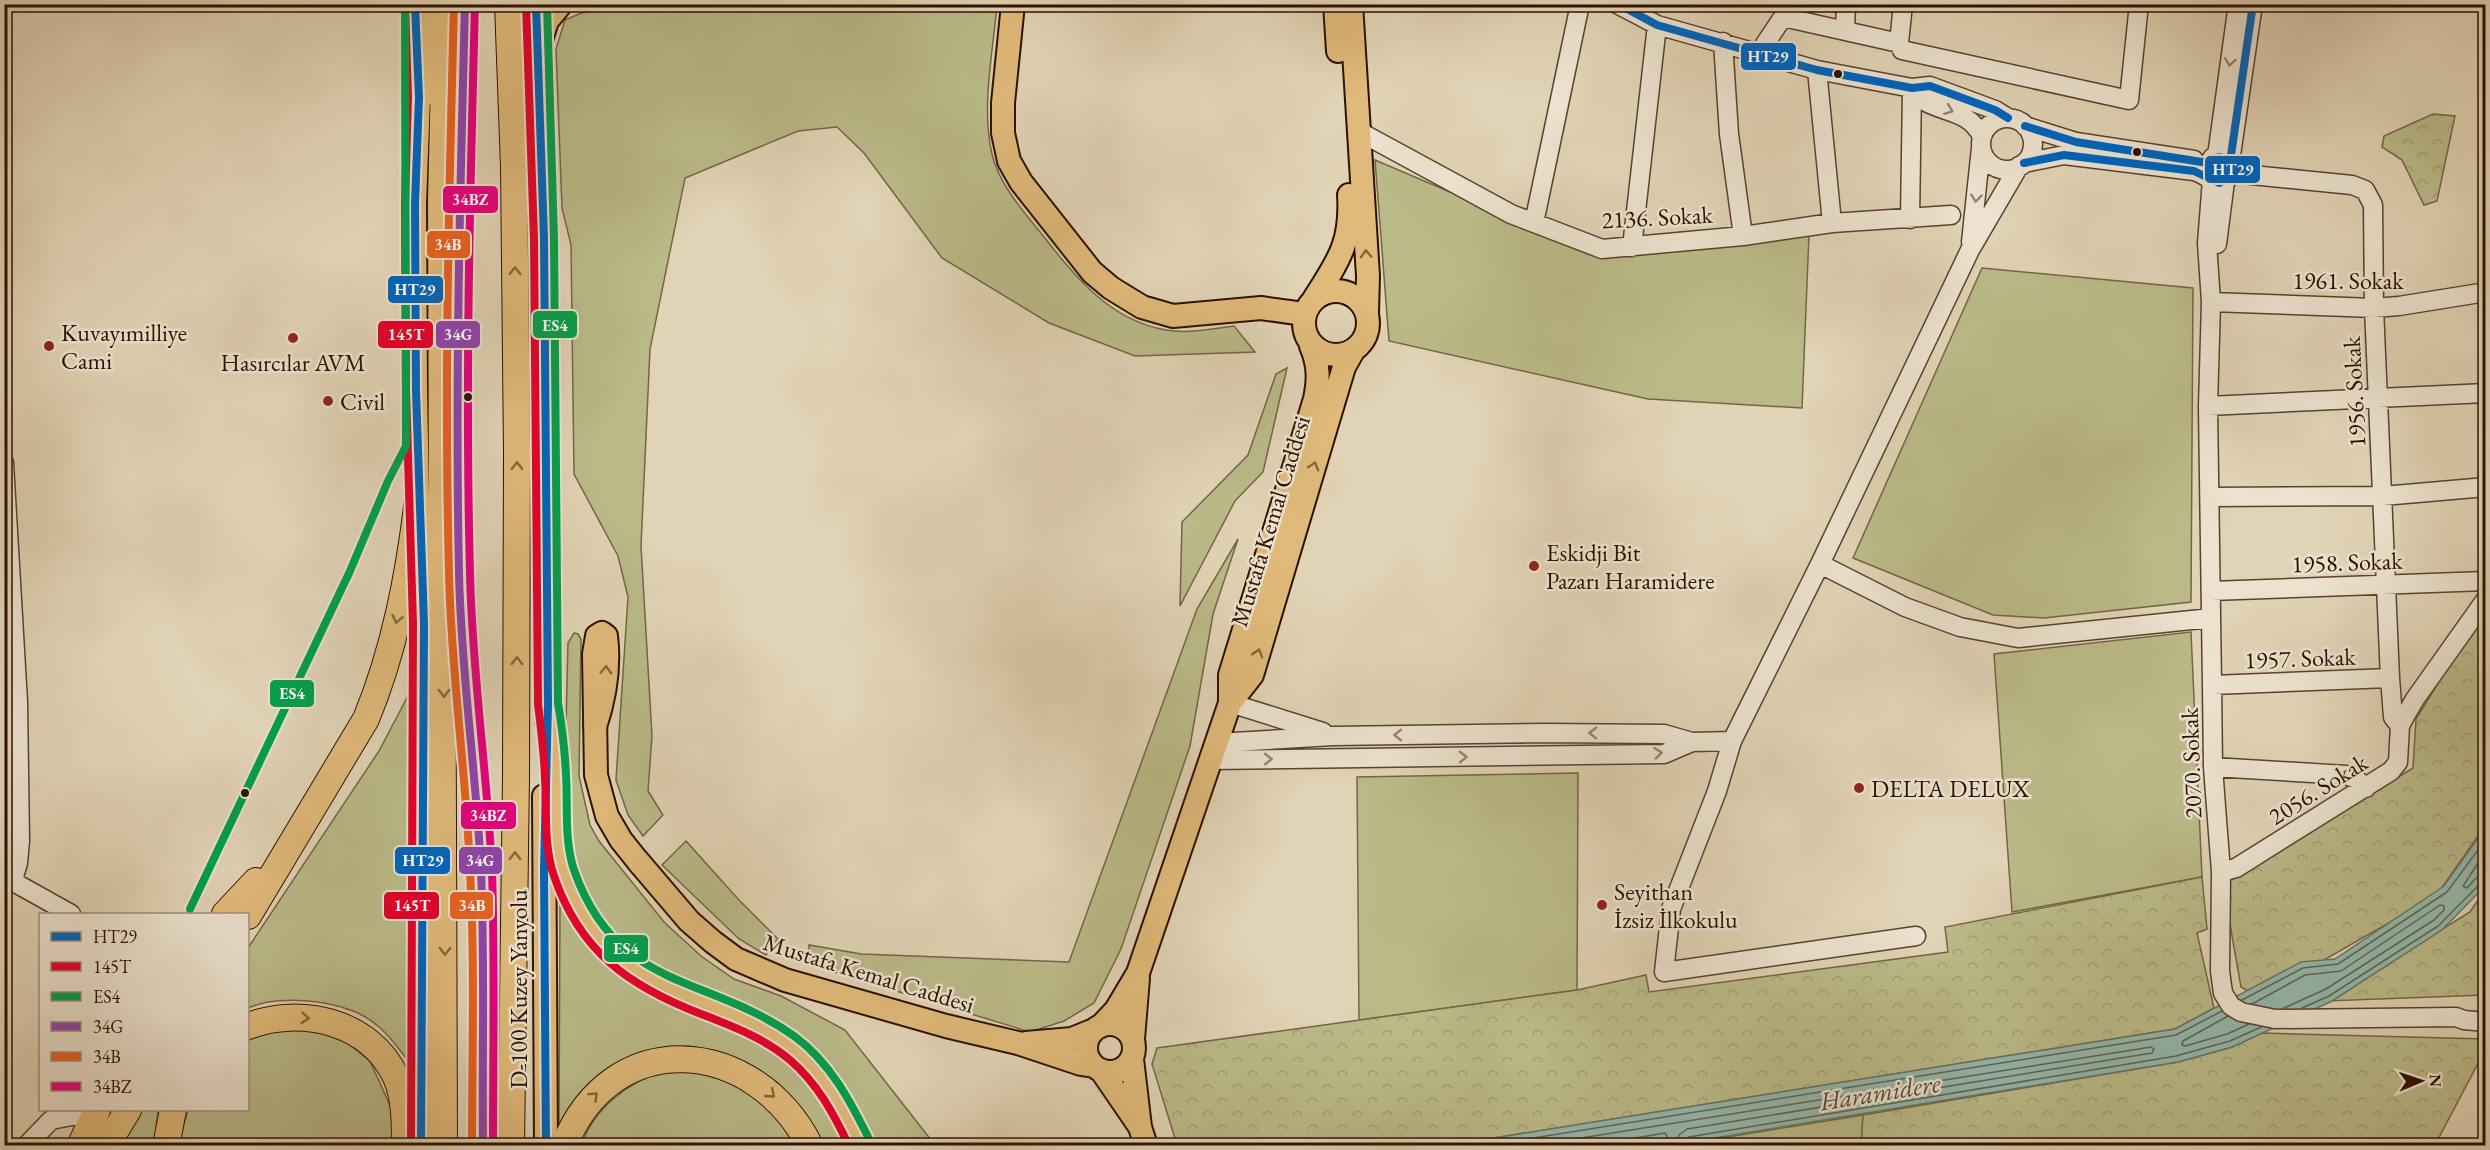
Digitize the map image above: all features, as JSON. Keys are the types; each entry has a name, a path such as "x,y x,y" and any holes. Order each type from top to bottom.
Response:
{"highway":[{"path":"419,97 422,4"},
{"path":"444,1146 441,199 446,4"},
{"path":"507,4 514,167 517,453 511,1146"},
{"path":"249,914 366,719 385,670 412,545 418,499"},
{"path":"548,704 555,763 559,850 574,898 597,937 609,950 651,982 758,1026 798,1052 833,1092 861,1146"},
{"path":"227,913 268,868 316,802"},
{"path":"249,1026 263,1020 287,1017 313,1018 332,1022 363,1037 383,1056 397,1078 405,1117 405,1146"},
{"path":"564,1146 583,1107 599,1091 633,1069 674,1059 697,1059 714,1063 741,1073 761,1085 780,1102 810,1146"},
{"path":"106,1146 127,1111"},
{"path":"166,1146 173,1111"}],"main road":[{"path":"415,4 419,97 415,204 418,499 424,624 421,1146"},
{"name":"D-100 Kuzey Yanyolu","path":"536,4 544,239 548,704 544,850 546,1146"},
{"path":"537,65 541,37 547,21 561,4"},
{"path":"1013,4 1003,103 1003,133 1009,161 1021,182 1092,272 1111,288 1142,307 1164,315 1192,316 1261,308 1309,306 1324,293 1334,290 1345,292 1362,303 1367,313 1369,322 1366,337 1353,351 1331,353 1311,345 1303,327 1309,306 1338,261 1347,240 1350,216 1335,4"},
{"path":"1351,4 1368,276 1367,313"},
{"name":"Mustafa Kemal Caddesi","path":"1230,703 1230,675 1315,399 1319,377 1317,361 1311,345"},
{"name":"Mustafa Kemal Caddesi","path":"1018,1043 1072,1039 1098,1028 1116,1010 1138,973 1230,703 1252,675 1344,367 1353,351"},
{"name":"Mustafa Kemal Caddesi","path":"595,727 596,776 607,816 621,840 689,921 712,942 736,959 785,980 945,1026 1018,1043 1053,1056 1098,1068"},
{"name":"Mustafa Kemal Caddesi","path":"1138,973 1132,1049 1143,1136"},
{"path":"1098,1068 1115,1071 1122,1069 1132,1049 1129,1033 1116,1024 1098,1028 1087,1044 1087,1052 1143,1136"}],"street":[{"path":"1534,224 1580,4"},
{"path":"1617,4 1657,25 1817,70 1912,88 1930,86 1995,110 2025,126 2076,142 2219,170"},
{"path":"1845,30 1846,4"},
{"path":"1903,4 1899,43 1902,50 2129,100 2139,4"},
{"path":"2219,170 2238,4"},
{"path":"2219,170 2253,4"},
{"path":"1759,53 1783,16 1899,43"},
{"path":"1632,247 1657,25"},
{"path":"1723,42 1729,134 1743,236"},
{"path":"1817,70 1832,223"},
{"path":"1912,88 1924,101 1967,118 1976,125 1986,160 1992,165 2008,170 2064,155 2194,171 2219,170"},
{"path":"1910,219 1912,88"},
{"path":"1970,250 1982,141 1992,123 2008,118"},
{"path":"1916,936 1665,972 1671,909 1717,791 1732,741 1820,564 1970,250 2032,148 2030,131 2025,126"},
{"name":"2136. Sokak","path":"1359,132 1511,214 1602,249 1743,236 1832,223 1951,215"},
{"name":"2070. Sokak","path":"2219,170 2207,243 2210,295 2208,406 2213,767 2221,872 2220,971 2223,993 2231,1006 2256,1017 2275,1019 2456,1017"},
{"name":"1956. Sokak","path":"2219,170 2352,185 2366,190 2373,205 2374,308 2390,678 2393,717 2400,726"},
{"name":"1961. Sokak","path":"2210,295 2374,308 2486,292"},
{"path":"2208,406 2486,393"},
{"path":"4,463 11,702 20,841 18,863 9,881 68,913"},
{"path":"2210,496 2383,496 2486,487"},
{"path":"1820,564 1905,607 1960,627 2018,638 2211,618"},
{"name":"1958. Sokak","path":"2211,591 2486,581"},
{"name":"2056. Sokak","path":"2221,872 2236,868 2391,771 2398,762 2400,726 2415,699 2486,599"},
{"name":"1957. Sokak","path":"2212,686 2390,678"},
{"path":"1230,703 1333,736"},
{"path":"1213,751 1333,736 1664,734 1692,741 1732,741"},
{"path":"1213,751 1664,754 1692,741"},
{"path":"2213,767 2346,775 2356,779 2366,788"},
{"path":"2456,1017 2464,1013 2486,1010"},
{"path":"2456,1017 2486,1022"},
{"path":"26,1146 51,1120 77,1115 90,1126"}],"green space":[{"path":"636,4 997,5 989,80 989,136 995,164 1018,205 1080,279 1110,306 1127,317 1145,325 1174,331 1200,331 1234,326 1255,352 1135,356 1049,323 942,258 864,153 837,127 798,131 685,178 650,349 641,546 652,736 648,791 663,815 643,836 628,815 616,780 628,597 618,556 574,474 571,245 562,208 556,49 565,20 581,13"},
{"path":"2433,114 2455,116 2437,201 2424,205 2402,160 2382,147 2384,136"},
{"path":"1375,160 1602,257 1809,234 1802,408 1648,399 1389,341"},
{"path":"1982,268 2193,288 2191,602 2044,618 1993,615 1853,558"},
{"path":"1287,368 1263,472 1235,501 1180,606 1182,522 1248,455 1276,374"},
{"path":"1238,539 1213,614 1190,746 1121,949 1094,1003 1064,1021 1030,1032 808,964 809,945 861,954 1069,962 1197,609"},
{"path":"2485,607 2485,826 2436,896 2259,997 2241,987 2223,885 2413,768 2416,719"},
{"path":"2191,632 2202,877 2012,912 1994,654"},
{"path":"574,633 578,634 581,639 579,776 590,825 599,841 664,922 701,956 734,979 781,996 845,1030 935,1145 877,1145 827,1061 787,1028 709,991 652,968 605,930 593,912 570,859 564,806 568,643"},
{"path":"411,690 406,1058 379,1027 366,1018 334,1005 297,1000 262,1003 249,1008 249,946 379,751"},
{"path":"1578,773 1577,990 1359,1020 1357,777"},
{"path":"686,841 778,939 766,955 739,939 662,865"},
{"path":"2202,877 2207,929 2197,933 2214,1008 2175,1029 1444,1146 1177,1145 1152,1064 1157,1048 1577,990 1646,975 1649,992 1948,952 1945,927"},
{"path":"2485,890 2485,995 2327,1001 2470,912"},
{"path":"560,905 580,935 599,954 780,1053 809,1079 828,1104 849,1145 823,1145 796,1102 778,1083 761,1071 717,1051 689,1046 660,1048 628,1058 599,1077 559,1130"},
{"path":"304,1026 336,1034 370,1061 392,1110 394,1145 180,1146 180,1137 188,1111 249,1111 249,1040 269,1030"},
{"path":"2262,1033 2485,1039 2485,1050 2435,1145 1861,1146 1863,1115 2178,1062 2232,1047"},
{"path":"697,1069 759,1095 801,1146 581,1146 594,1120 614,1098 626,1089 664,1071"},
{"path":"141,1111 158,1111 154,1145 118,1146"},
{"path":"1863,1115 1862,1138 1819,1145 1672,1146"}],"water":[{"name":"Haramidere","path":"2485,828 2485,886 2442,930 2332,1001 2232,1047 2178,1062 1672,1145 1444,1146 2175,1029 2301,962 2335,959 2444,886"}],"transit line":[{"name":"145T","path":"405,4 408,97 405,204 406,390 413,624 411,1146"},
{"name":"ES4","path":"190,909 350,571 388,481 406,446 405,4"},
{"name":"HT29","path":"415,4 419,97 415,204 416,390 424,624 421,1146"},
{"name":"34B","path":"454,4 448,288 448,502 450,610 472,904 472,1146"},
{"name":"34G","path":"465,4 458,360 459,573 481,870 483,1146"},
{"name":"34BZ","path":"475,4 469,288 470,573 492,870 493,1146"},
{"name":"145T","path":"526,4 534,239 538,704 545,768 548,852 554,876 578,926 610,963 651,991 747,1033 780,1052 800,1069 817,1089 849,1146"},
{"name":"HT29","path":"536,4 544,239 548,704 544,870 546,1146"},
{"name":"ES4","path":"547,4 554,239 558,703 565,757 568,835 574,870 592,910 614,939 640,960 668,976 761,1016 807,1046 829,1070 870,1141"},
{"name":"HT29","path":"1618,4 1657,25 1817,70 1912,88 1930,86 1995,110 2008,118"},
{"name":"HT29","path":"2230,162 2253,4"},
{"name":"HT29","path":"2024,163 2064,155 2194,171 2219,183 2230,177 2233,169 2226,159 2219,157 2208,163 2076,142 2025,126"}],"place":[{"name":"Hasırcılar AVM","path":"293,338"},
{"name":"Kuvayımilliye Cami","path":"49,346"},
{"name":"Civil","path":"328,401"},
{"name":"Eskidji Bit Pazarı Haramidere","path":"1534,566"},
{"name":"DELTA DELUX","path":"1859,788"},
{"name":"Seyithan İzsiz İlkokulu","path":"1602,905"}]}
